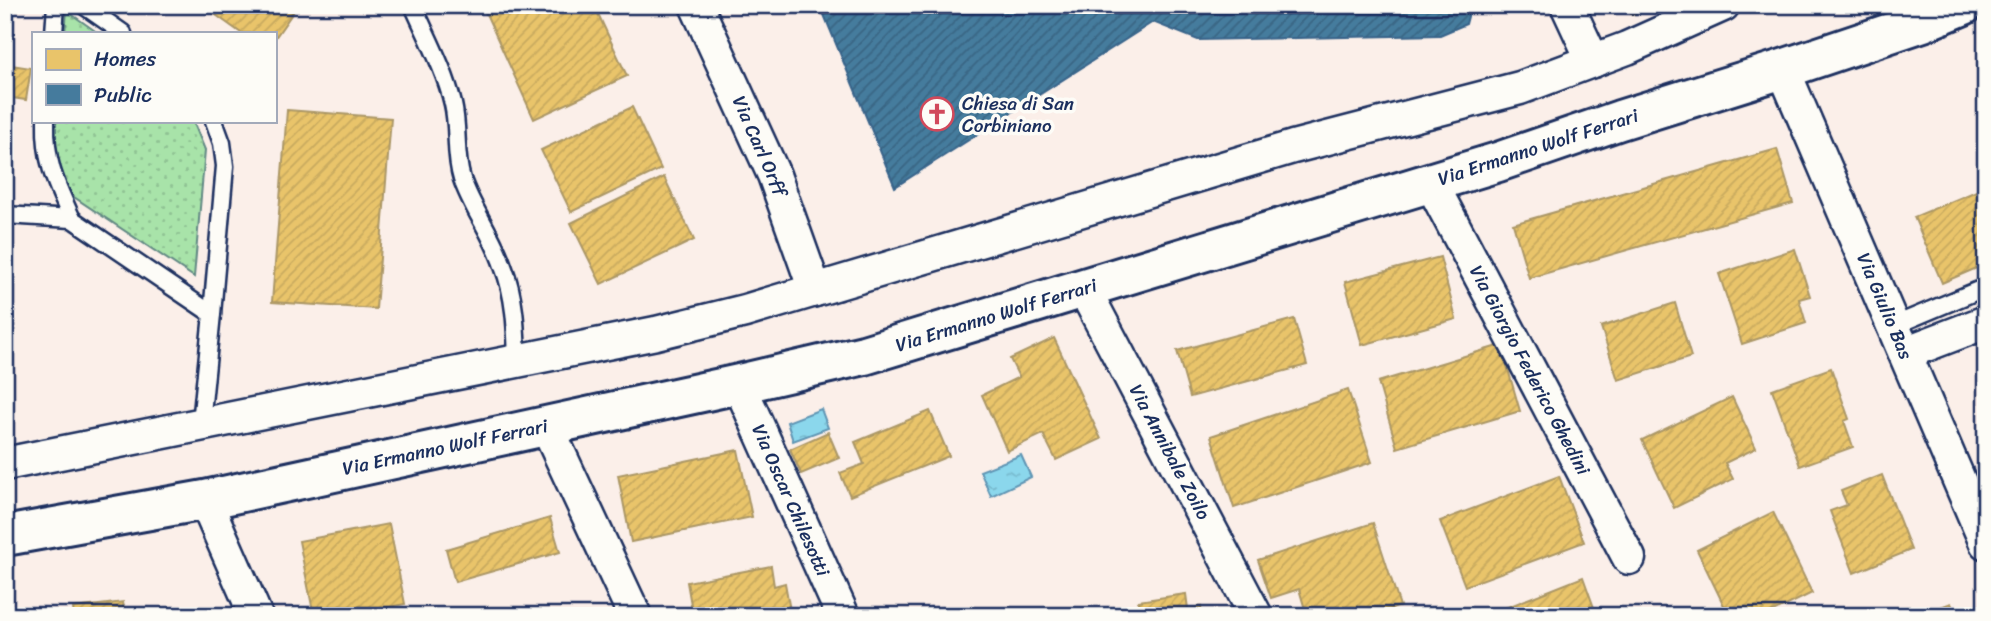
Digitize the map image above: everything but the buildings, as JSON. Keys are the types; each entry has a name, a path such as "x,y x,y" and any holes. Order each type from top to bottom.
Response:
{"street":[{"name":"Via Carl Orff","path":"696,5 774,175 815,290"},
{"path":"1567,5 1593,61"},
{"path":"5,464 685,326 815,290 1293,147 1520,88 1593,61 1723,5"},
{"name":"Via Ermanno Wolf Ferrari","path":"5,536 205,500 864,355 1498,162 1783,69 1919,13 1964,5"},
{"name":"Via Giulio Bas","path":"1783,69 1986,543"},
{"name":"Via Giorgio Federico Ghedini","path":"1430,181 1629,558"},
{"name":"Via Annibale Zoilo","path":"1084,289 1256,616"},
{"path":"1899,340 1986,322"},
{"name":"Via Oscar Chilesotti","path":"739,384 843,616"},
{"path":"547,425 635,616"},
{"path":"205,500 256,616"}],"lane":[{"path":"54,32 56,5"},
{"path":"83,5 122,32"},
{"path":"413,5 451,97 455,116 456,152 462,178 508,279 515,313 517,360"},
{"path":"46,122 46,153 50,168 72,219"},
{"path":"201,424 225,166 222,143 214,122"},
{"path":"5,215 72,219 212,314"},
{"path":"1899,340 1986,287"}],"green space":[{"path":"67,11 97,32 65,32"},
{"path":"55,122 193,122 205,150 194,277 71,195 52,151"}],"water":[{"path":"821,409 828,428 793,441 787,422"},
{"path":"1021,455 1031,477 991,496 980,471"}],"place":[{"name":"Chiesa di San Corbiniano","path":"937,114"}]}
